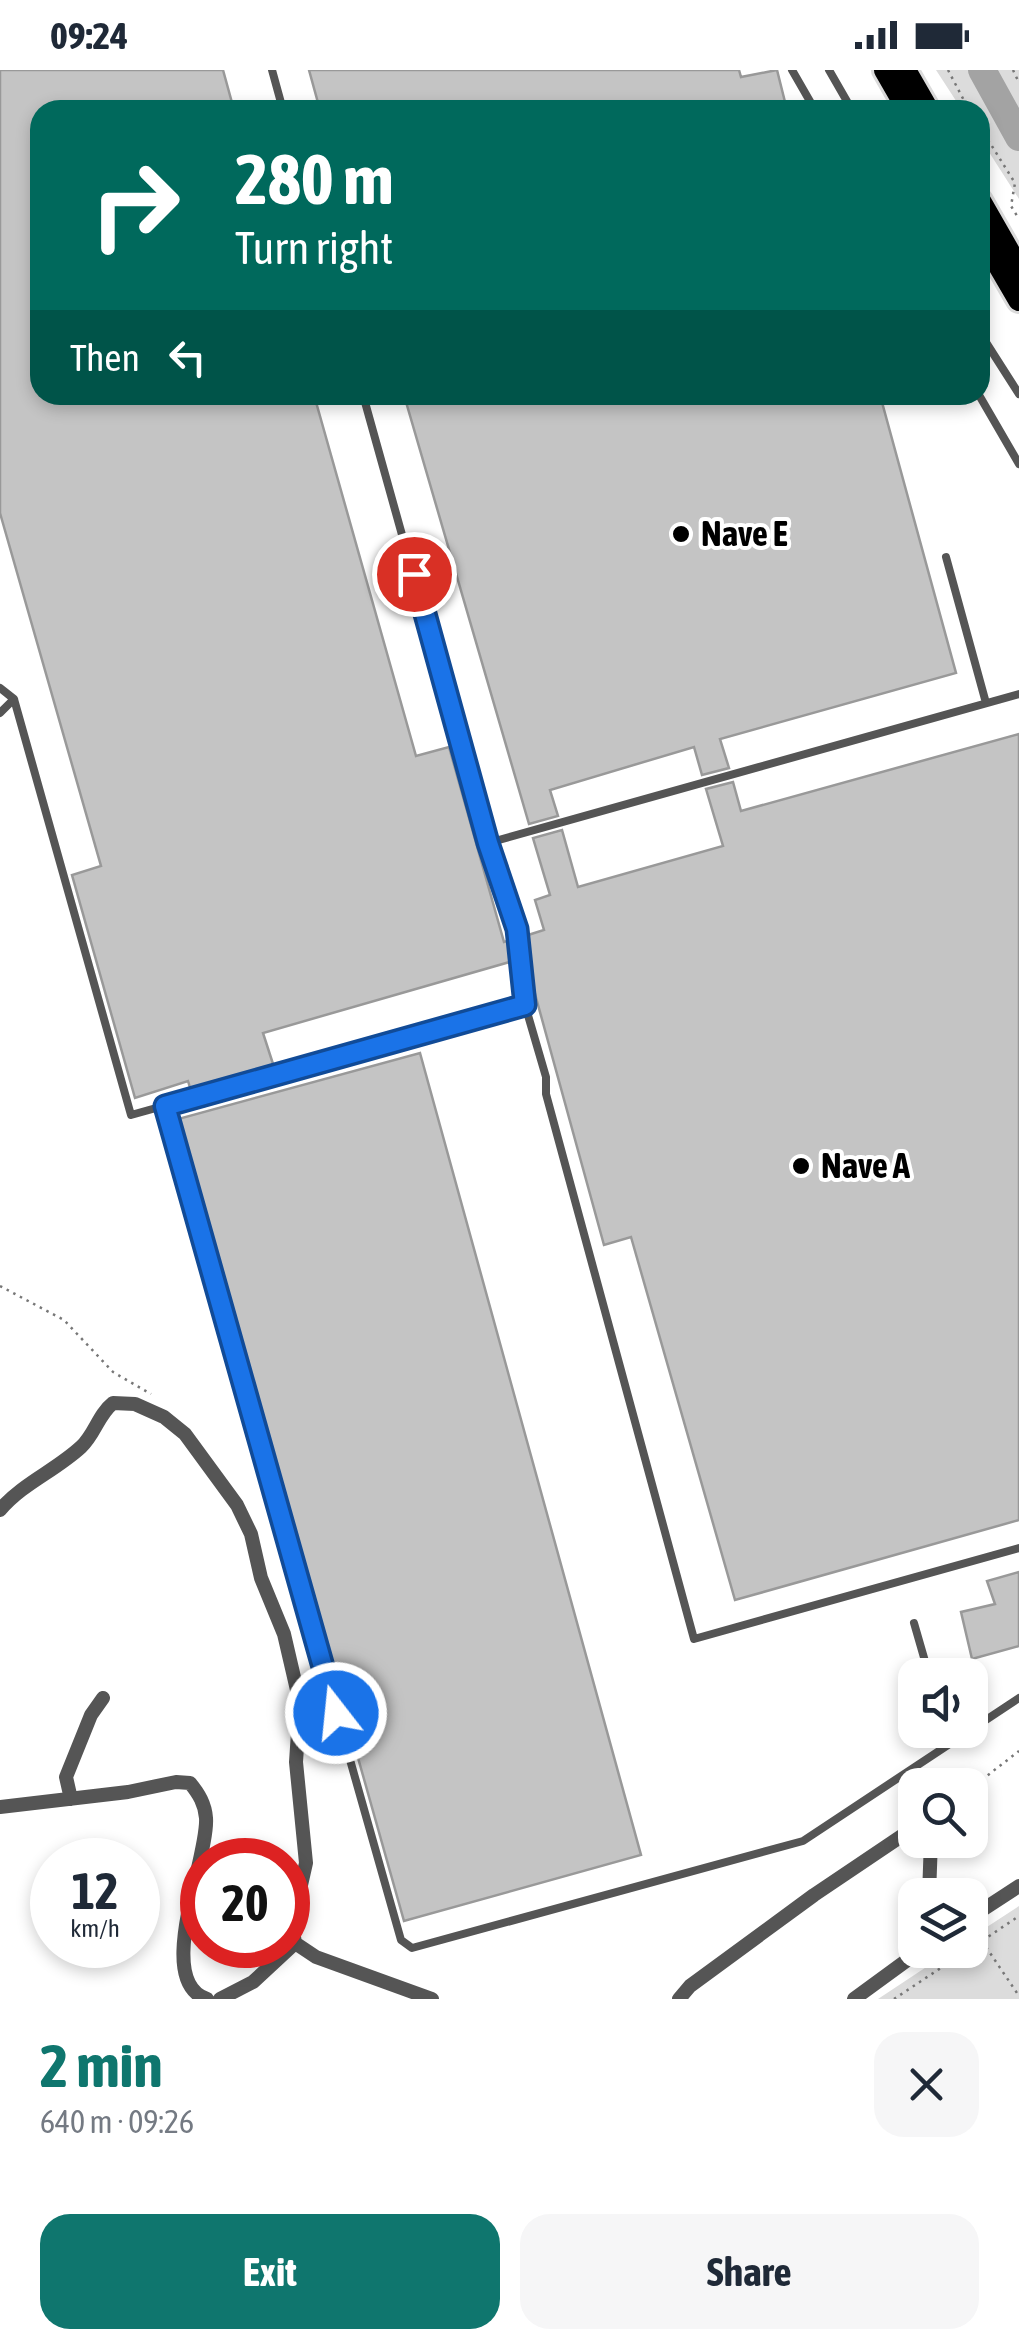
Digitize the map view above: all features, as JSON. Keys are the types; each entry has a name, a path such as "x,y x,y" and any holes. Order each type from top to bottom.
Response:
{"main road":[{"path":"885,70 902,100"},
{"path":"905,70 922,100"},
{"path":"990,218 1019,269"},
{"path":"990,250 1019,300"}],"street":[{"path":"0,1510 16,1491 68,1459 90,1439 102,1412 112,1402 135,1404 164,1417 185,1434 237,1505 251,1534 261,1578 284,1634 300,1704 296,1762 304,1838"},
{"path":"71,1799 66,1777 102,1698"},
{"path":"0,1807 190,1783 204,1805 206,1826 184,1950 187,1982 193,1992 207,1999"},
{"path":"679,1999 690,1986 814,1895 898,1838"},
{"path":"988,1906 1019,1886"},
{"path":"310,1952 432,1999"},
{"path":"854,1999 898,1966"},
{"path":"220,1999 253,1982 268,1968"}],"lane":[{"path":"272,70 280,100"},
{"path":"792,70 809,100"},
{"path":"829,70 846,100"},
{"path":"990,349 1019,394"},
{"path":"366,405 488,843 517,929 525,1005 694,1639 1019,1548"},
{"path":"985,405 1019,464"},
{"path":"946,558 986,703"},
{"path":"0,688 14,699 132,1116 525,1005"},
{"path":"488,843 1019,694"},
{"path":"0,697 14,699"},
{"path":"0,713 14,699"},
{"path":"165,1106 401,1940 406,1945 412,1948 803,1841 943,1748"},
{"path":"914,1623 924,1658"},
{"path":"988,1719 1019,1698"}],"path":[{"path":"948,70 964,100"},
{"path":"1012,70 1019,83"},
{"path":"990,144 1015,183 1011,206 1019,219"},
{"path":"0,1286 64,1320 113,1372 152,1394"},
{"path":"988,1775 1019,1751"},
{"path":"988,1937 1019,1916"},
{"path":"988,1950 1019,1996"},
{"path":"894,1999 940,1968"}],"shaded area":[{"path":"936,70 1019,70 1019,199 990,154 990,100 956,100"},
{"path":"1019,1906 1019,1999 878,1999 925,1968 988,1968 988,1926"}],"building":[{"path":"0,70 223,70 231,100 30,100 30,405 317,405 416,756 449,747 504,942 511,940 513,961 263,1033 274,1067 191,1091 188,1081 135,1098 72,875 101,866 0,513"},
{"path":"309,70 739,70 741,77 777,70 784,100 317,100"},
{"name":"Nave E","path":"407,405 883,405 956,673 720,739 729,768 702,775 694,747 550,790 558,816 529,824"},
{"name":"Nave A","path":"1019,734 1019,1520 735,1600 631,1237 604,1245 529,972 525,936 544,930 535,900 550,895 533,838 562,830 578,887 723,846 706,789 733,782 741,811"},
{"path":"420,1053 641,1855 404,1921 178,1119"},
{"path":"1019,1572 1019,1646 972,1658 961,1612 995,1604 987,1581"}],"waterway":[{"path":"982,70 1019,137"}],"place":[{"name":"Nave E","path":"681,534"},
{"name":"Nave A","path":"801,1166"}],"route":[{"path":"336,1713 165,1106 525,1005 517,929 488,843 414,574"}]}
